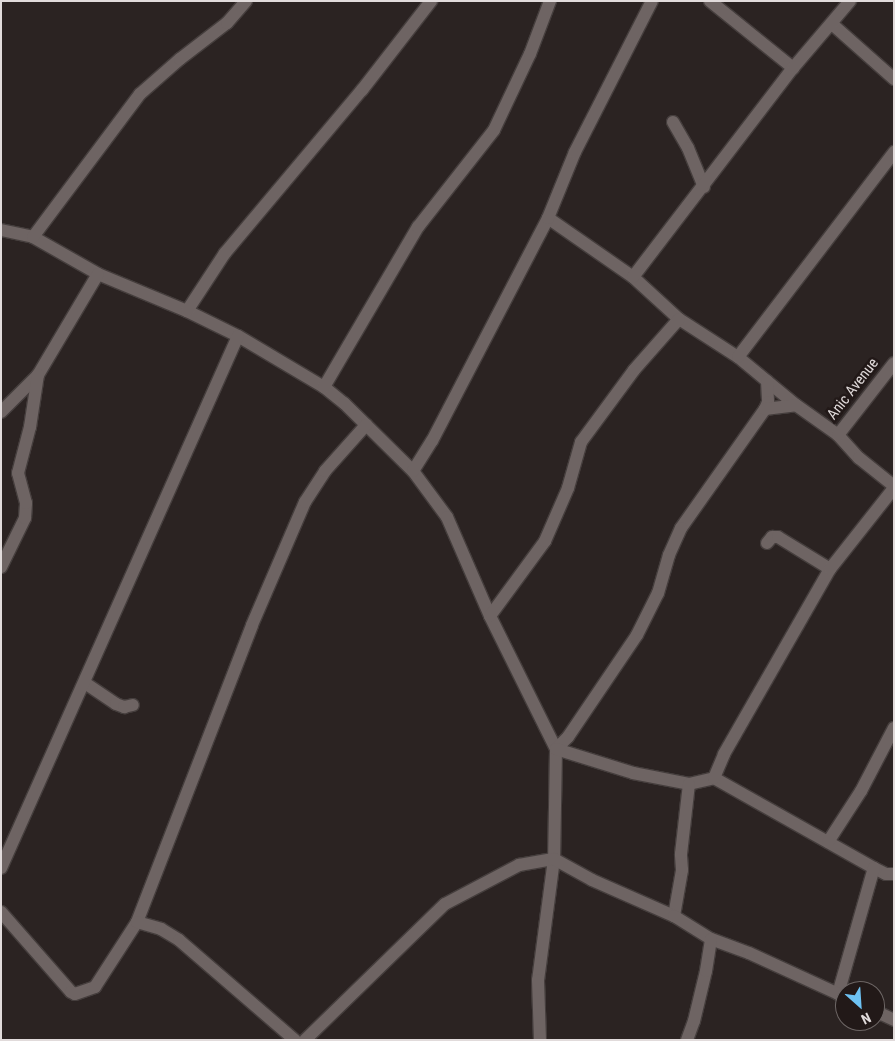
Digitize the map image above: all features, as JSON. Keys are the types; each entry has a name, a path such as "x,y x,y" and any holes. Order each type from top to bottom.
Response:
{"street":[{"path":"187,311 225,253 362,90 431,1"},
{"path":"324,387 418,227 494,130 530,54 550,1"},
{"path":"414,471 432,441 548,218 575,152 652,1"},
{"path":"710,1 793,68"},
{"path":"633,277 704,187 793,68 850,1"},
{"path":"33,237 140,94 180,58 223,27 243,2"},
{"path":"832,24 894,79"},
{"path":"673,122 688,148 704,187"},
{"path":"738,357 894,152"},
{"path":"548,218 633,277 679,319 738,357 796,405 838,435 859,458 894,487 830,569 724,754 714,778"},
{"path":"1,230 33,237 98,274 187,311 238,336 324,387 414,471 447,517 490,616 556,750 554,859 538,980 540,1040"},
{"path":"1,412 38,375 98,274"},
{"path":"490,616 545,541 568,488 581,442 634,370 679,319"},
{"path":"1,868 238,336"},
{"name":"Anic Avenue","path":"838,435 894,363"},
{"path":"1,567 24,518 26,503 18,473 30,427 38,375"},
{"path":"556,750 568,737 637,635 658,593 669,555 681,528 765,409 768,402 767,381"},
{"path":"765,409 796,405"},
{"path":"1,912 71,992 75,994 95,986 137,922 252,625 305,502 325,470 366,425"},
{"path":"767,543 772,537 778,537 830,569"},
{"path":"85,683 116,704 124,707 133,705"},
{"path":"828,842 861,792 894,728"},
{"path":"556,750 633,773 689,784 714,778 874,868 886,874 894,874"},
{"path":"674,916 682,870 681,854 689,784"},
{"path":"306,1040 445,904 519,864 554,859 592,880 674,916 711,938 749,953 835,993"},
{"path":"845,981 874,868"},
{"path":"137,922 161,928 179,940 295,1040"},
{"path":"687,1040 694,1021 706,971 711,938"}]}
